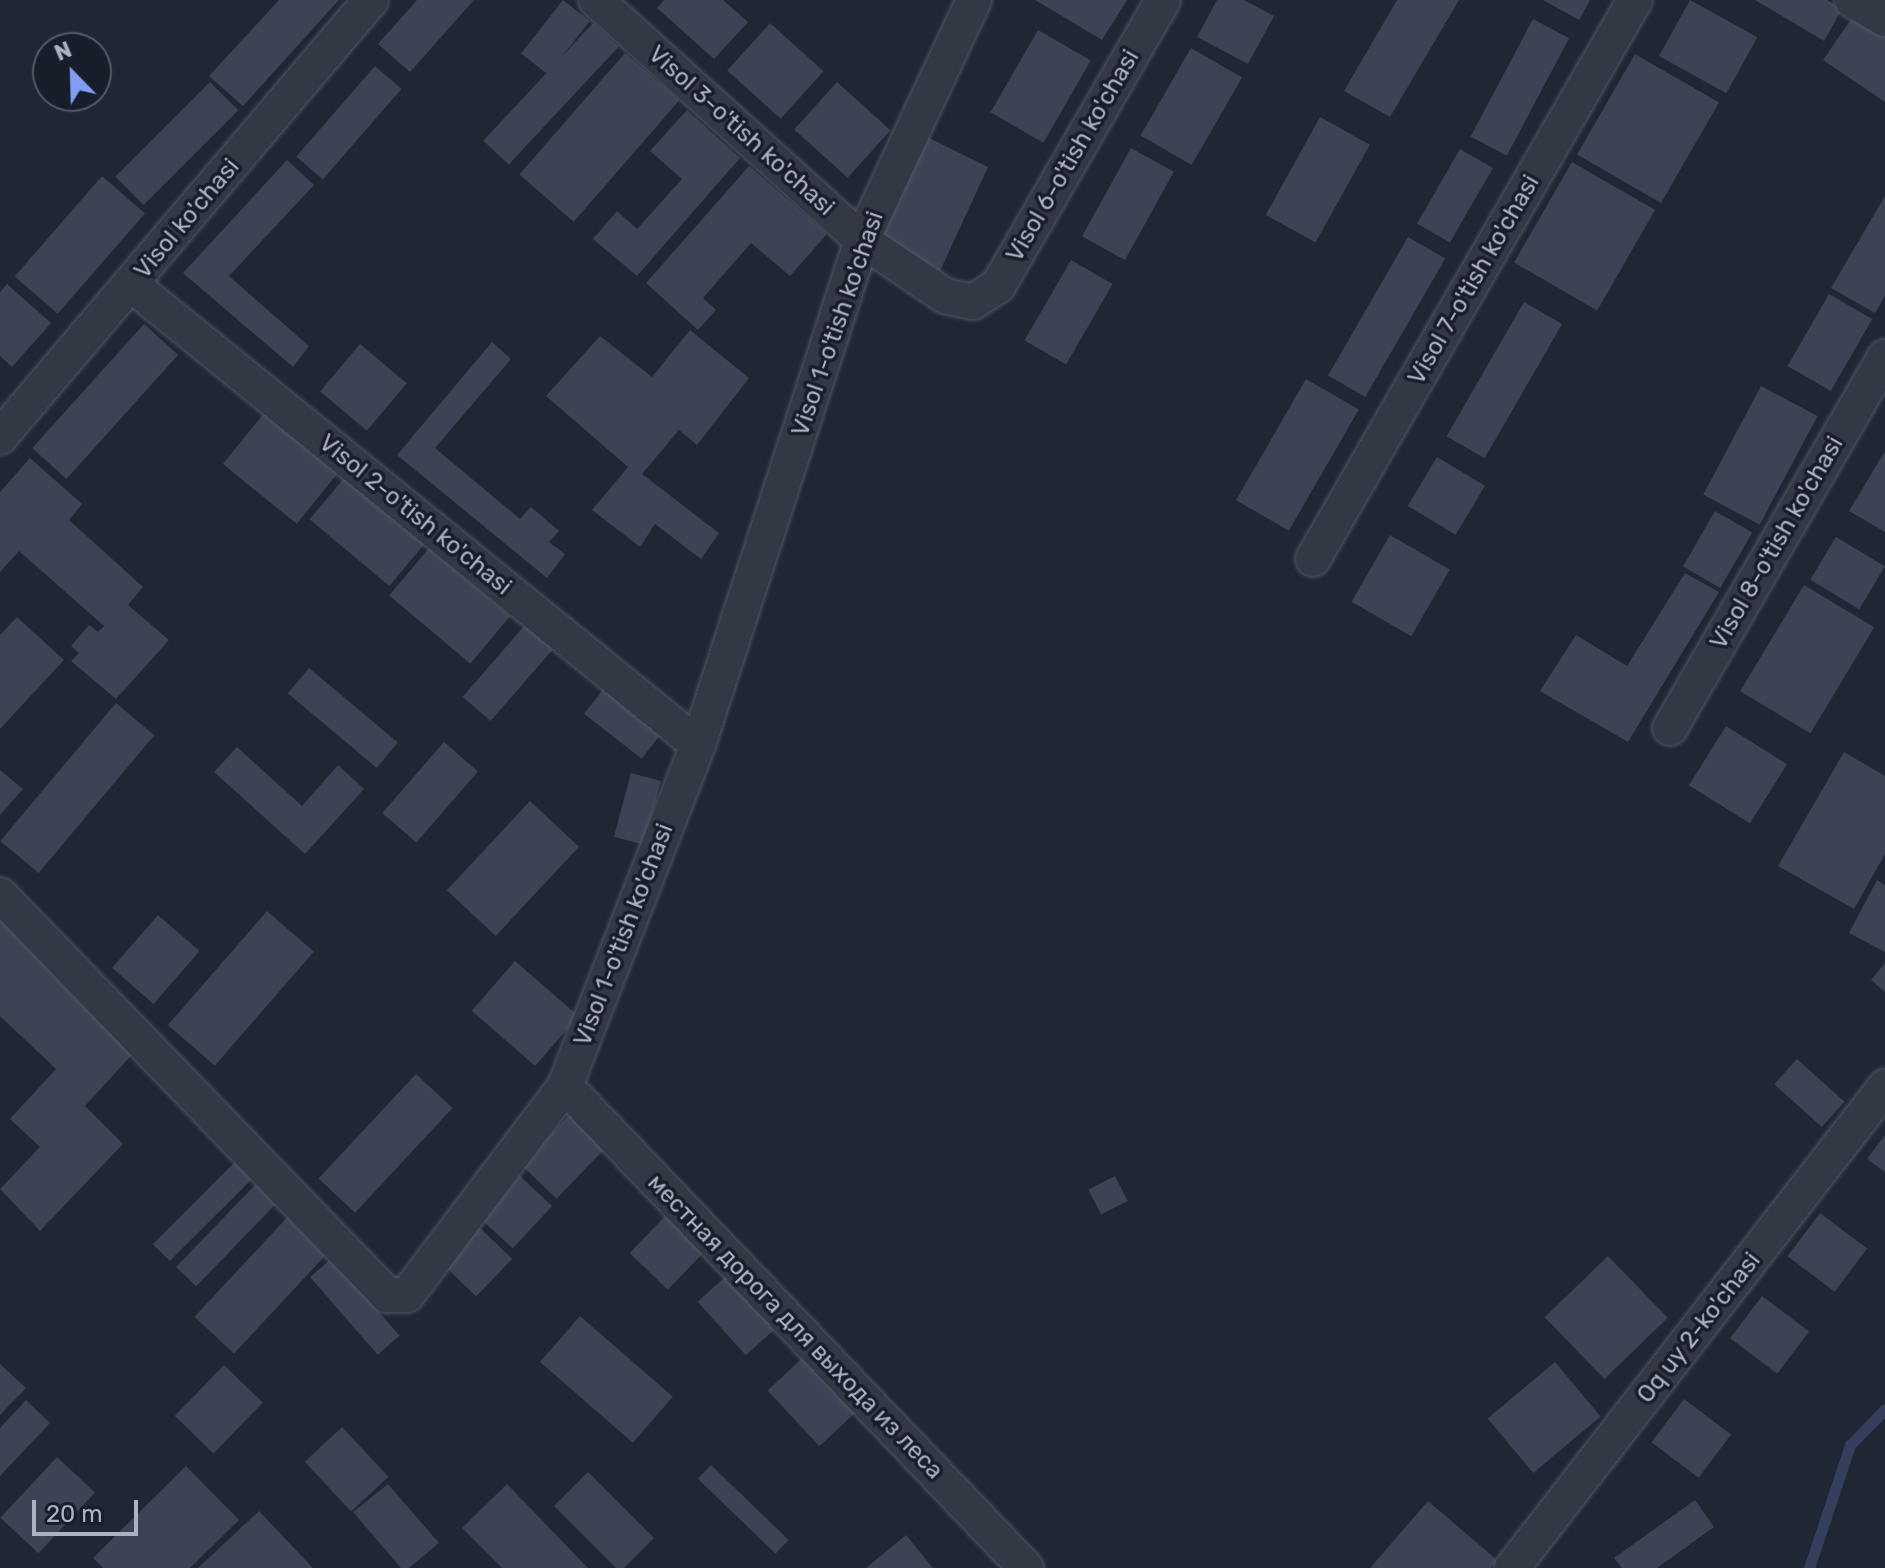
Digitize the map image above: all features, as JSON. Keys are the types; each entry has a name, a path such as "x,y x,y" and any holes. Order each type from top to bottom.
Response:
{"street":[{"name":"Visol ko'chasi","path":"0,437 371,0"},
{"name":"Visol 3-o'tish ko'chasi","path":"596,0 862,240 945,296 973,302"},
{"name":"Visol 1-o'tish ko'chasi","path":"0,895 387,1295 407,1295 565,1086 698,745 862,240 974,0"},
{"name":"Visol 6-o'tish ko'chasi","path":"973,302 998,286 1163,0"},
{"name":"Visol 7-o'tish ko'chasi","path":"1313,559 1635,0"},
{"path":"1852,0 1885,19"},
{"name":"Visol 2-o'tish ko'chasi","path":"132,285 698,745"},
{"name":"Visol 8-o'tish ko'chasi","path":"1670,728 1885,357"},
{"name":"местная дорога для выхода из леса","path":"565,1086 1026,1568"},
{"name":"Oq uy 2-ko'chasi","path":"1512,1568 1885,1087"}],"building":[{"path":"279,0 339,0 243,106 209,76"},
{"path":"417,0 474,0 410,72 378,44"},
{"path":"563,0 590,21 548,75 521,54"},
{"path":"664,0 723,0 748,22 714,59 657,8"},
{"path":"1035,0 1127,0 1102,40"},
{"path":"1217,0 1244,0 1274,16 1248,64 1197,37"},
{"path":"1397,0 1459,0 1390,117 1344,91"},
{"path":"1543,0 1590,0 1579,20"},
{"path":"1690,0 1757,37 1726,93 1659,56"},
{"path":"1755,0 1827,0 1842,9 1824,41"},
{"path":"1854,15 1885,36 1885,102 1823,60"},
{"path":"1533,19 1569,38 1507,156 1471,136"},
{"path":"593,23 619,47 509,165 483,141"},
{"path":"770,23 824,71 781,119 727,71"},
{"path":"1038,30 1091,60 1043,143 990,112"},
{"path":"1191,48 1242,78 1192,165 1140,135"},
{"path":"625,53 679,100 574,222 519,175"},
{"path":"1635,54 1719,102 1661,203 1577,154"},
{"path":"375,66 401,89 323,180 296,157"},
{"path":"210,82 238,110 144,205 115,177"},
{"path":"837,82 891,130 848,178 794,130"},
{"path":"687,110 740,158 637,276 593,239 617,211 637,229 682,179 650,151"},
{"path":"1320,117 1370,145 1316,243 1266,215"},
{"path":"923,135 988,167 940,271 882,235"},
{"path":"1131,148 1174,172 1125,260 1082,236"},
{"path":"1460,149 1493,168 1450,242 1417,223"},
{"path":"287,160 314,185 229,276 309,346 293,367 183,273"},
{"path":"1572,162 1655,210 1597,310 1514,262"},
{"path":"749,166 827,234 790,276 751,243 703,298 716,310 698,330 646,283"},
{"path":"102,176 145,213 58,314 15,276"},
{"path":"1885,196 1885,296 1875,313 1831,288"},
{"path":"1408,237 1445,258 1365,397 1328,376"},
{"path":"1071,260 1113,284 1066,365 1024,341"},
{"path":"7,284 51,323 12,367 0,356 0,292"},
{"path":"1829,294 1872,319 1831,391 1788,366"},
{"path":"1524,302 1562,324 1485,458 1446,436"},
{"path":"144,324 178,355 66,479 32,448"},
{"path":"690,330 749,378 697,445 679,430 642,474 719,533 701,559 655,524 640,547 592,510 628,467 546,396 600,336 652,377"},
{"path":"492,342 511,359 435,448 520,519 531,507 559,531 549,542 565,554 547,578 397,455"},
{"path":"360,344 407,383 367,431 320,391"},
{"path":"1306,379 1359,410 1289,531 1236,500"},
{"path":"1761,386 1818,416 1760,525 1703,495"},
{"path":"265,412 339,472 297,524 223,464"},
{"path":"1885,451 1885,532 1849,511"},
{"path":"1437,457 1485,486 1456,535 1408,506"},
{"path":"30,458 82,504 69,520 143,587 128,605 169,640 116,699 71,661 79,653 71,646 89,625 98,632 104,626 19,551 0,572 0,492"},
{"path":"345,477 425,544 389,586 310,519"},
{"path":"1715,511 1752,532 1720,588 1683,566"},
{"path":"1390,535 1450,570 1411,636 1352,602"},
{"path":"1836,537 1885,566 1859,609 1810,580"},
{"path":"429,548 510,616 470,664 389,595"},
{"path":"1685,573 1719,592 1628,742 1540,691 1576,635 1627,666"},
{"path":"1804,585 1874,627 1810,734 1740,691"},
{"path":"17,617 64,660 0,729 0,635"},
{"path":"525,625 553,649 491,721 463,697"},
{"path":"309,668 398,743 377,768 288,693"},
{"path":"605,687 663,732 642,759 584,714"},
{"path":"116,703 154,735 39,873 0,841"},
{"path":"1726,726 1787,764 1750,824 1689,785"},
{"path":"444,742 478,772 416,842 382,813"},
{"path":"237,747 302,806 338,765 364,789 305,854 214,772"},
{"path":"1844,752 1885,776 1885,854 1854,909 1778,866"},
{"path":"0,770 23,789 0,815"},
{"path":"631,773 661,781 644,845 614,837"},
{"path":"530,801 579,847 496,936 447,890"},
{"path":"1877,880 1885,885 1885,952 1849,933"},
{"path":"0,911 139,1047 85,1106 123,1144 40,1231 0,1189 40,1147 10,1119 56,1069 0,1016"},
{"path":"267,911 314,952 215,1066 168,1025"},
{"path":"158,915 200,951 154,1004 112,968"},
{"path":"515,961 578,1016 535,1066 472,1011"},
{"path":"1885,963 1885,992 1871,980"},
{"path":"1797,1059 1845,1102 1822,1127 1774,1084"},
{"path":"416,1074 453,1108 355,1213 318,1179"},
{"path":"574,1110 609,1144 556,1199 521,1165"},
{"path":"1885,1135 1885,1172 1867,1159"},
{"path":"237,1160 254,1177 170,1261 153,1244"},
{"path":"520,1176 552,1206 513,1248 480,1218"},
{"path":"1115,1176 1128,1201 1101,1215 1088,1190"},
{"path":"258,1182 278,1201 196,1286 176,1267"},
{"path":"672,1209 710,1246 668,1290 630,1253"},
{"path":"294,1210 333,1247 234,1354 194,1317"},
{"path":"1820,1213 1867,1249 1835,1292 1788,1256"},
{"path":"477,1225 512,1259 476,1296 441,1262"},
{"path":"1608,1256 1668,1318 1604,1379 1545,1317"},
{"path":"332,1258 400,1336 378,1355 310,1277"},
{"path":"734,1269 782,1323 746,1355 698,1302"},
{"path":"1762,1296 1809,1332 1777,1374 1730,1338"},
{"path":"580,1316 673,1397 633,1443 540,1362"},
{"path":"810,1351 862,1407 819,1446 768,1391"},
{"path":"1555,1362 1601,1416 1533,1473 1488,1419"},
{"path":"0,1364 26,1388 0,1415"},
{"path":"224,1365 263,1403 214,1454 175,1416"},
{"path":"1684,1399 1731,1435 1699,1478 1652,1442"},
{"path":"26,1400 50,1423 0,1476 0,1428"},
{"path":"342,1427 388,1477 351,1512 305,1462"},
{"path":"57,1457 95,1492 38,1553 0,1518"},
{"path":"711,1465 789,1540 775,1554 698,1479"},
{"path":"186,1466 239,1520 190,1568 103,1568 93,1558"},
{"path":"588,1472 654,1538 624,1568 616,1568 554,1506"},
{"path":"388,1484 439,1543 409,1568 401,1568 353,1512"},
{"path":"507,1484 588,1568 502,1568 462,1528"},
{"path":"1695,1500 1714,1527 1657,1568 1622,1568 1614,1558"},
{"path":"1428,1501 1497,1560 1491,1568 1370,1568"},
{"path":"259,1511 313,1568 198,1568"},
{"path":"906,1535 933,1568 866,1568"}],"waterway":[{"path":"1809,1568 1850,1445 1885,1409"}]}
